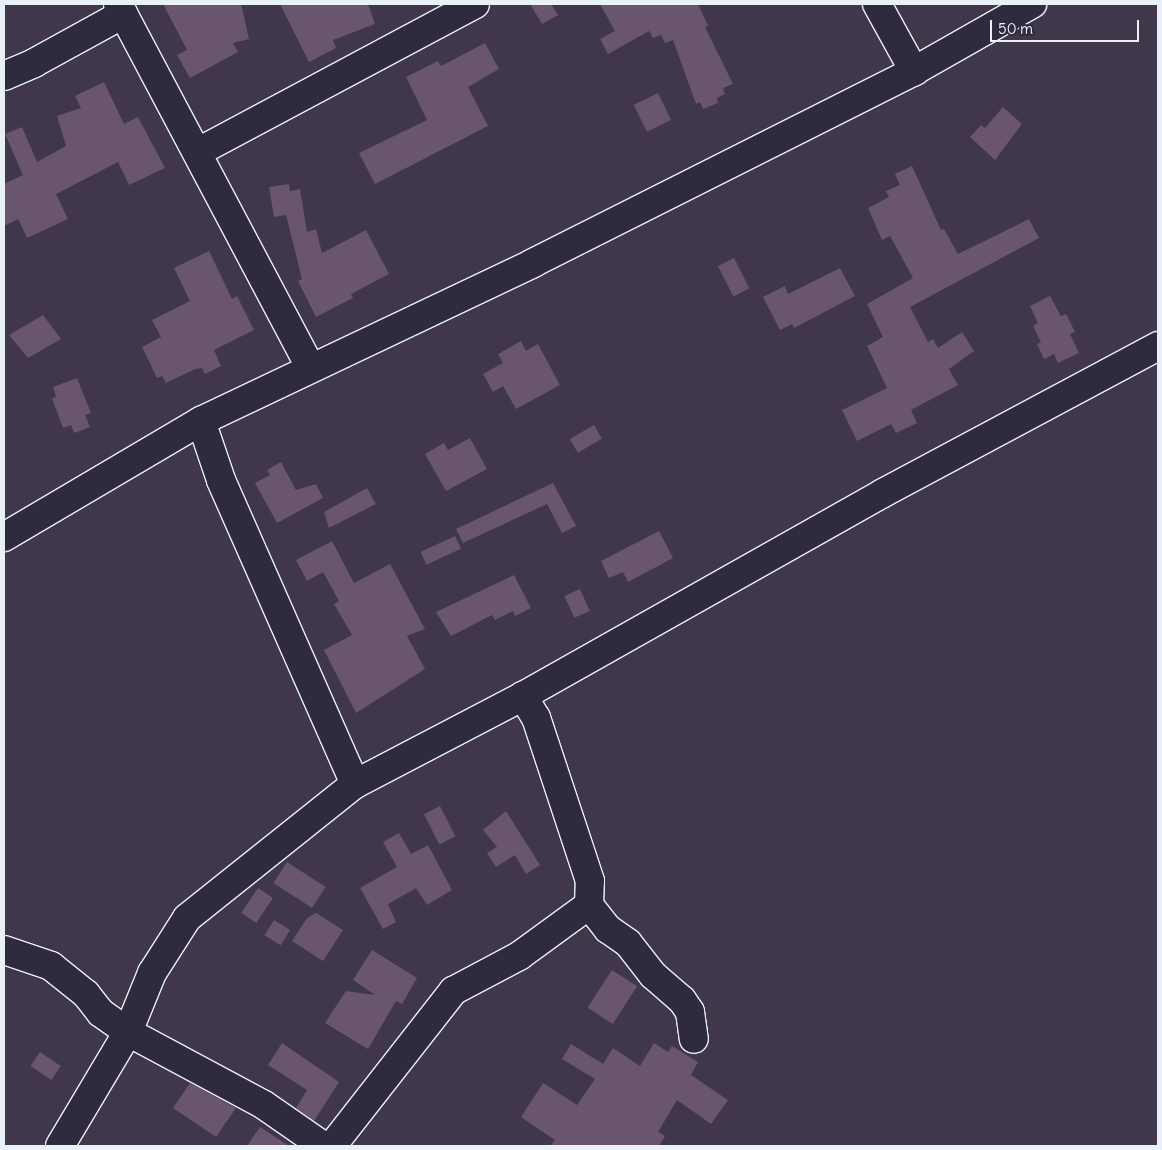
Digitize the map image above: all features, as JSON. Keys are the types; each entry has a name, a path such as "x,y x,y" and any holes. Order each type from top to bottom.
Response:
{"street":[{"path":"198,152 434,13 475,4"},
{"path":"877,4 914,71"},
{"path":"4,537 201,421 310,366 533,263 914,71 1032,4"},
{"path":"4,76 34,64 120,9 198,152 310,366"},
{"path":"66,1145 128,1032 152,973 187,918 355,784 523,696 883,493 1158,346"},
{"path":"201,421 220,480 355,784"},
{"path":"332,1146 453,991 519,956 589,905 591,895 588,872 536,718 523,696"},
{"path":"589,905 608,929 628,943 653,974 682,1000 690,1012 694,1039"},
{"path":"4,950 51,966 86,994 101,1013 128,1032 264,1105 323,1146"}],"building":[{"path":"163,4 241,4 249,39 233,43 238,52 190,78 177,55 187,50"},
{"path":"280,4 368,4 375,24 333,40 336,48 309,62"},
{"path":"530,4 551,4 558,15 542,24"},
{"path":"600,4 698,4 708,26 705,27 733,84 723,88 725,94 717,98 718,103 703,109 700,102 696,104 673,40 665,43 661,35 653,38 649,31 608,54 600,39 615,31"},
{"path":"485,43 499,69 468,87 488,126 375,184 359,153 427,120 406,77 438,61 441,66"},
{"path":"104,82 124,124 138,117 165,168 129,185 118,162 56,194 68,219 27,238 18,219 4,226 4,184 23,175 5,134 22,127 37,162 66,146 57,116 81,108 75,96"},
{"path":"658,93 671,120 647,132 634,105"},
{"path":"1003,107 1022,124 995,160 970,137 981,125 985,128"},
{"path":"912,166 941,230 944,229 958,254 1029,219 1039,238 910,307 928,342 933,339 938,348 962,332 974,351 949,369 958,385 911,410 917,423 896,433 891,424 857,441 842,410 887,388 867,346 883,337 867,304 913,278 890,236 882,240 868,208 889,197 886,191 900,185 895,174"},
{"path":"289,184 290,191 300,189 307,232 316,229 322,253 366,230 389,274 351,294 353,298 316,317 298,281 302,279 286,215 274,217 269,187"},
{"path":"209,251 232,299 237,296 254,330 214,350 221,366 205,374 202,368 195,369 166,383 162,376 157,378 142,347 161,337 152,320 190,301 174,268"},
{"path":"734,258 749,288 733,296 718,266"},
{"path":"840,268 855,296 794,328 792,324 780,330 763,297 785,286 788,294"},
{"path":"1050,296 1061,316 1066,314 1075,332 1070,334 1079,353 1058,363 1054,354 1044,359 1037,344 1041,342 1033,326 1038,323 1030,306"},
{"path":"43,315 61,339 28,358 9,335"},
{"path":"521,341 526,351 538,344 560,385 516,409 503,386 493,392 483,374 503,363 498,354"},
{"path":"77,378 91,413 85,415 90,427 74,433 71,425 63,428 52,398 56,397 53,387"},
{"path":"594,425 602,439 578,453 570,439"},
{"path":"470,438 487,469 446,491 425,454 444,443 448,450"},
{"path":"281,462 296,490 316,484 323,498 277,523 255,483 270,475 267,470"},
{"path":"553,483 576,526 562,533 547,504 463,543 456,529"},
{"path":"367,488 376,504 329,528 324,512"},
{"path":"659,531 673,558 628,582 623,572 609,578 601,561"},
{"path":"455,536 461,549 426,565 421,552"},
{"path":"332,541 354,583 390,564 425,629 407,636 425,669 356,713 324,650 352,635 334,604 339,601 323,572 307,581 296,560"},
{"path":"514,575 531,608 515,616 513,611 495,620 492,615 451,636 436,612"},
{"path":"580,589 590,611 574,618 564,596"},
{"path":"440,806 455,836 439,844 424,814"},
{"path":"506,811 540,865 526,874 515,855 496,867 487,853 497,847 483,830"},
{"path":"399,833 411,854 428,845 452,890 427,905 416,888 388,904 396,922 383,929 360,888 397,867 383,842"},
{"path":"287,862 326,887 312,908 273,883"},
{"path":"258,888 273,898 256,923 241,913"},
{"path":"316,913 343,930 323,961 292,941 307,918"},
{"path":"274,920 290,930 281,945 264,935"},
{"path":"372,950 417,978 402,1004 396,1001 368,1049 325,1023 346,991 375,995 353,980"},
{"path":"612,970 637,986 613,1024 587,1008"},
{"path":"282,1043 339,1082 314,1121 296,1108 307,1090 268,1065"},
{"path":"654,1043 668,1052 672,1046 698,1062 691,1075 728,1100 711,1124 677,1100 658,1132 665,1136 659,1146 550,1146 555,1140 521,1117 543,1083 577,1105 595,1079 562,1059 571,1044 603,1064 613,1048 640,1066"},
{"path":"40,1052 61,1066 51,1080 30,1066"},
{"path":"190,1083 236,1108 216,1137 173,1108"},
{"path":"260,1127 289,1146 247,1146"}]}
